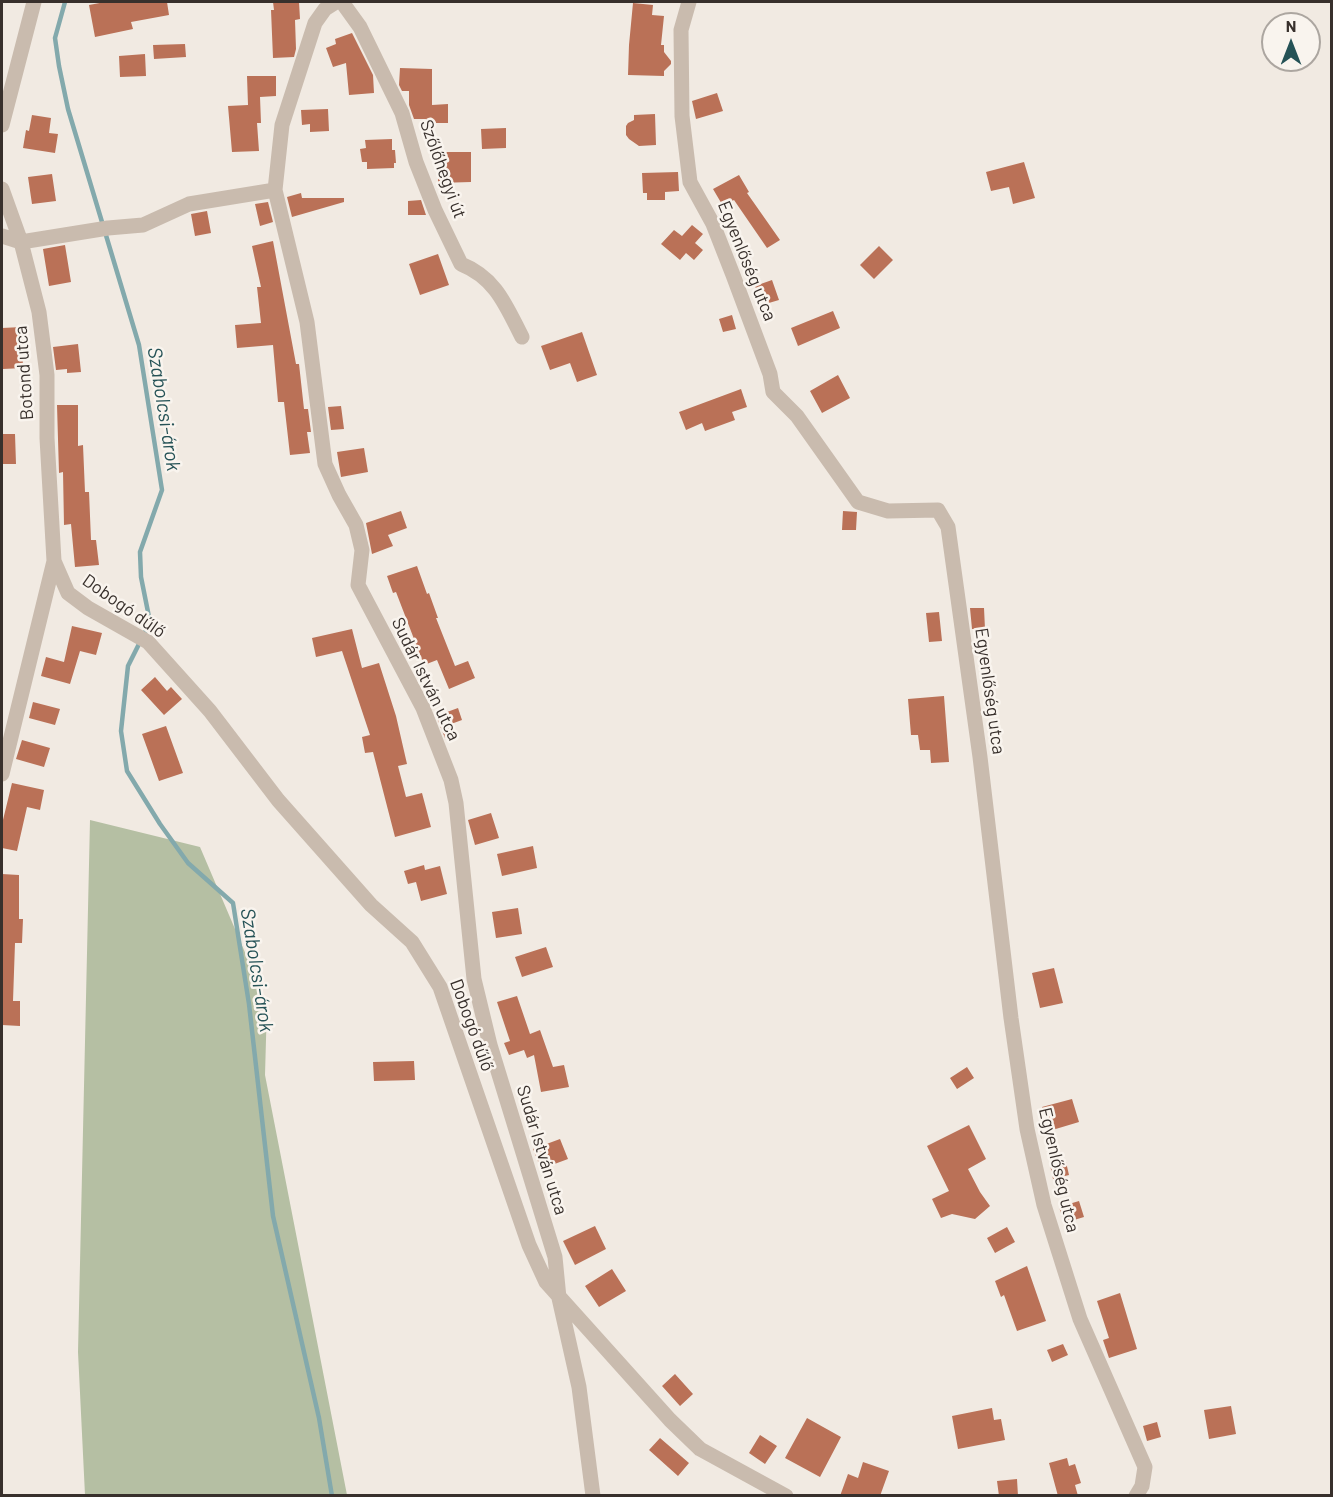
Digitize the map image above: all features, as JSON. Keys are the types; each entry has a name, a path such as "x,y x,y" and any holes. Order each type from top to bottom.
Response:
{"street":[{"path":"2,126 34,2"},
{"name":"Sudár István utca","path":"336,2 325,9 315,23 282,125 275,190 307,322 325,464 356,525 362,550 358,585 423,708 451,780 456,803 474,979 490,1045 555,1257 559,1298 579,1387 593,1496"},
{"name":"Szőlőhegyi út","path":"342,2 360,27 402,113 416,162 435,210 461,264 476,270 500,293 522,337"},
{"name":"Egyenlőség utca","path":"689,2 681,30 682,116 690,182 713,224 770,374 773,392 797,416 858,502 888,511 938,510 948,527 980,757 1011,1018 1027,1129 1044,1204 1080,1319 1145,1467 1139,1491"},
{"name":"Botond utca","path":"2,189 21,242 39,312 47,375 47,438 54,561"},
{"path":"2,236 21,242 143,225 189,204 275,190"},
{"path":"2,774 54,561"},
{"name":"Dobogó dűlő","path":"54,561 68,593 88,608 142,638 210,711 286,809 371,905 412,942 440,987 528,1245 546,1282 670,1420 700,1449 786,1496"}],"green space":[{"path":"90,820 200,847 267,1004 265,1075 347,1495 85,1495 78,1352"}],"building":[{"path":"105,2 167,2 169,15 131,22 133,29 95,37 89,5"},
{"path":"273,2 299,2 300,19 295,20 294,57 273,58 271,10 274,10"},
{"path":"633,3 653,5 652,15 664,16 661,45 664,45 664,52 671,64 664,71 664,76 628,75"},
{"path":"352,33 373,75 374,93 349,95 346,63 333,67 326,48 336,44 335,39"},
{"path":"185,44 186,57 154,59 153,45"},
{"path":"145,54 146,76 120,77 119,56"},
{"path":"400,68 432,69 432,105 448,104 448,123 426,123 426,119 414,119 409,105 409,91 402,91 399,85"},
{"path":"247,76 276,76 276,96 260,97 261,123 257,123 259,151 232,152 228,106 248,105"},
{"path":"717,93 723,111 696,119 692,101"},
{"path":"328,109 329,131 310,132 310,124 302,125 301,110"},
{"path":"655,114 656,145 639,146 629,139 626,135 626,126 634,120 634,115"},
{"path":"32,115 51,118 49,133 58,134 55,153 23,148 26,130 29,131"},
{"path":"506,128 506,148 482,149 481,129"},
{"path":"392,139 392,150 395,150 396,163 394,163 394,168 367,169 367,162 362,162 360,149 366,148 365,140"},
{"path":"442,152 471,152 471,182 438,183 438,168 442,168"},
{"path":"1024,162 1035,198 1013,204 1009,187 991,191 986,172"},
{"path":"678,172 679,191 665,192 665,200 647,200 647,193 643,193 642,173"},
{"path":"52,174 56,201 32,204 28,177"},
{"path":"739,175 749,192 747,193 780,240 767,248 734,200 723,206 713,189"},
{"path":"301,193 302,198 344,198 344,202 292,217 287,197"},
{"path":"421,200 426,215 408,215 408,201"},
{"path":"268,202 273,222 260,226 255,204"},
{"path":"207,211 211,233 195,236 191,214"},
{"path":"692,225 703,234 695,243 703,250 694,260 686,253 680,260 661,244 674,230 682,236"},
{"path":"273,241 296,364 299,364 304,409 308,409 311,432 307,432 310,453 290,455 284,402 278,402 273,345 237,348 235,325 261,323 257,287 261,287 252,246"},
{"path":"65,245 71,282 49,286 43,249"},
{"path":"879,246 893,260 874,279 860,265"},
{"path":"438,254 449,285 420,295 409,264"},
{"path":"772,280 779,300 762,305 755,286"},
{"path":"833,311 840,328 798,346 791,328"},
{"path":"732,315 736,329 723,332 719,319"},
{"path":"22,327 23,368 3,369 2,328"},
{"path":"582,332 597,375 577,382 570,363 550,370 541,346"},
{"path":"78,344 81,372 67,373 67,369 56,370 53,347"},
{"path":"838,375 850,398 822,413 810,391"},
{"path":"741,389 747,407 732,412 735,420 705,431 702,423 686,430 679,412"},
{"path":"57,405 78,405 78,446 83,445 85,492 89,492 91,540 96,540 99,565 75,567 71,524 64,525 63,472 59,473"},
{"path":"341,406 344,429 331,430 328,407"},
{"path":"2,434 15,434 16,464 2,464"},
{"path":"364,448 368,472 341,477 337,452"},
{"path":"401,511 407,528 388,535 393,546 372,554 366,523"},
{"path":"843,511 857,512 856,530 842,530"},
{"path":"417,566 455,666 468,661 475,678 449,689 437,660 424,665 396,592 393,593 387,576"},
{"path":"970,608 984,608 985,629 972,629"},
{"path":"939,612 942,641 929,642 926,613"},
{"path":"72,626 102,633 96,655 80,651 70,684 41,676 46,657 64,662"},
{"path":"352,629 362,668 379,663 396,716 407,764 398,766 406,797 422,793 431,827 395,837 373,752 365,753 362,737 370,735 342,651 316,657 312,638"},
{"path":"155,677 167,691 171,687 182,699 164,715 141,690"},
{"path":"944,696 949,762 931,763 930,750 920,750 918,735 911,735 908,699"},
{"path":"33,702 60,709 55,725 29,718"},
{"path":"458,708 462,720 451,724 455,734 445,738 436,716"},
{"path":"166,726 183,773 159,781 142,734"},
{"path":"22,740 50,748 44,767 16,759"},
{"path":"12,783 44,790 40,810 27,807 17,851 2,848 2,824"},
{"path":"491,813 499,838 475,845 468,820"},
{"path":"533,846 537,868 502,876 497,854"},
{"path":"424,865 425,870 440,866 447,894 421,901 416,882 408,884 404,871"},
{"path":"2,874 19,875 19,919 23,919 22,943 15,943 13,1001 20,1001 20,1026 2,1025"},
{"path":"518,908 522,934 496,938 492,912"},
{"path":"546,947 553,967 522,977 515,957"},
{"path":"1054,968 1063,1003 1040,1008 1032,973"},
{"path":"517,996 530,1034 540,1030 553,1067 564,1065 569,1087 541,1092 534,1055 527,1058 524,1050 509,1055 504,1043 510,1041 497,1002"},
{"path":"414,1061 415,1080 374,1081 373,1062"},
{"path":"967,1067 974,1078 957,1089 950,1078"},
{"path":"1072,1099 1079,1122 1049,1131 1042,1107"},
{"path":"969,1125 986,1159 968,1169 990,1206 975,1219 952,1214 941,1218 932,1199 949,1191 927,1146"},
{"path":"560,1139 568,1159 541,1169 533,1149"},
{"path":"1066,1162 1069,1175 1053,1179 1050,1165"},
{"path":"1079,1201 1084,1217 1064,1223 1059,1207"},
{"path":"595,1226 606,1249 575,1265 563,1241"},
{"path":"1007,1227 1015,1242 995,1253 987,1238"},
{"path":"1027,1266 1046,1321 1017,1331 1004,1295 1001,1297 995,1281"},
{"path":"612,1269 626,1291 599,1307 585,1286"},
{"path":"1120,1293 1137,1349 1109,1358 1103,1340 1109,1338 1097,1301"},
{"path":"1063,1344 1068,1355 1052,1362 1047,1350"},
{"path":"675,1374 693,1394 680,1406 662,1386"},
{"path":"1231,1406 1236,1434 1209,1439 1204,1410"},
{"path":"992,1408 994,1420 1001,1419 1005,1440 958,1449 952,1416"},
{"path":"807,1418 841,1437 820,1477 785,1458"},
{"path":"1157,1422 1161,1437 1147,1441 1143,1426"},
{"path":"760,1435 777,1446 765,1464 749,1453"},
{"path":"660,1438 689,1463 678,1476 649,1450"},
{"path":"1067,1458 1069,1466 1075,1464 1081,1483 1075,1485 1078,1496 1058,1496 1049,1463"},
{"path":"863,1462 889,1471 880,1496 840,1496 848,1474 858,1478"},
{"path":"1017,1479 1018,1496 999,1496 997,1481"}],"waterway":[{"name":"Szabolcsi-árok","path":"65,2 55,38 59,66 68,109 139,345 162,490 140,552 141,577 150,622 128,666 121,731 127,771 188,863 233,903 249,1004 273,1216 319,1418 332,1496"}]}
